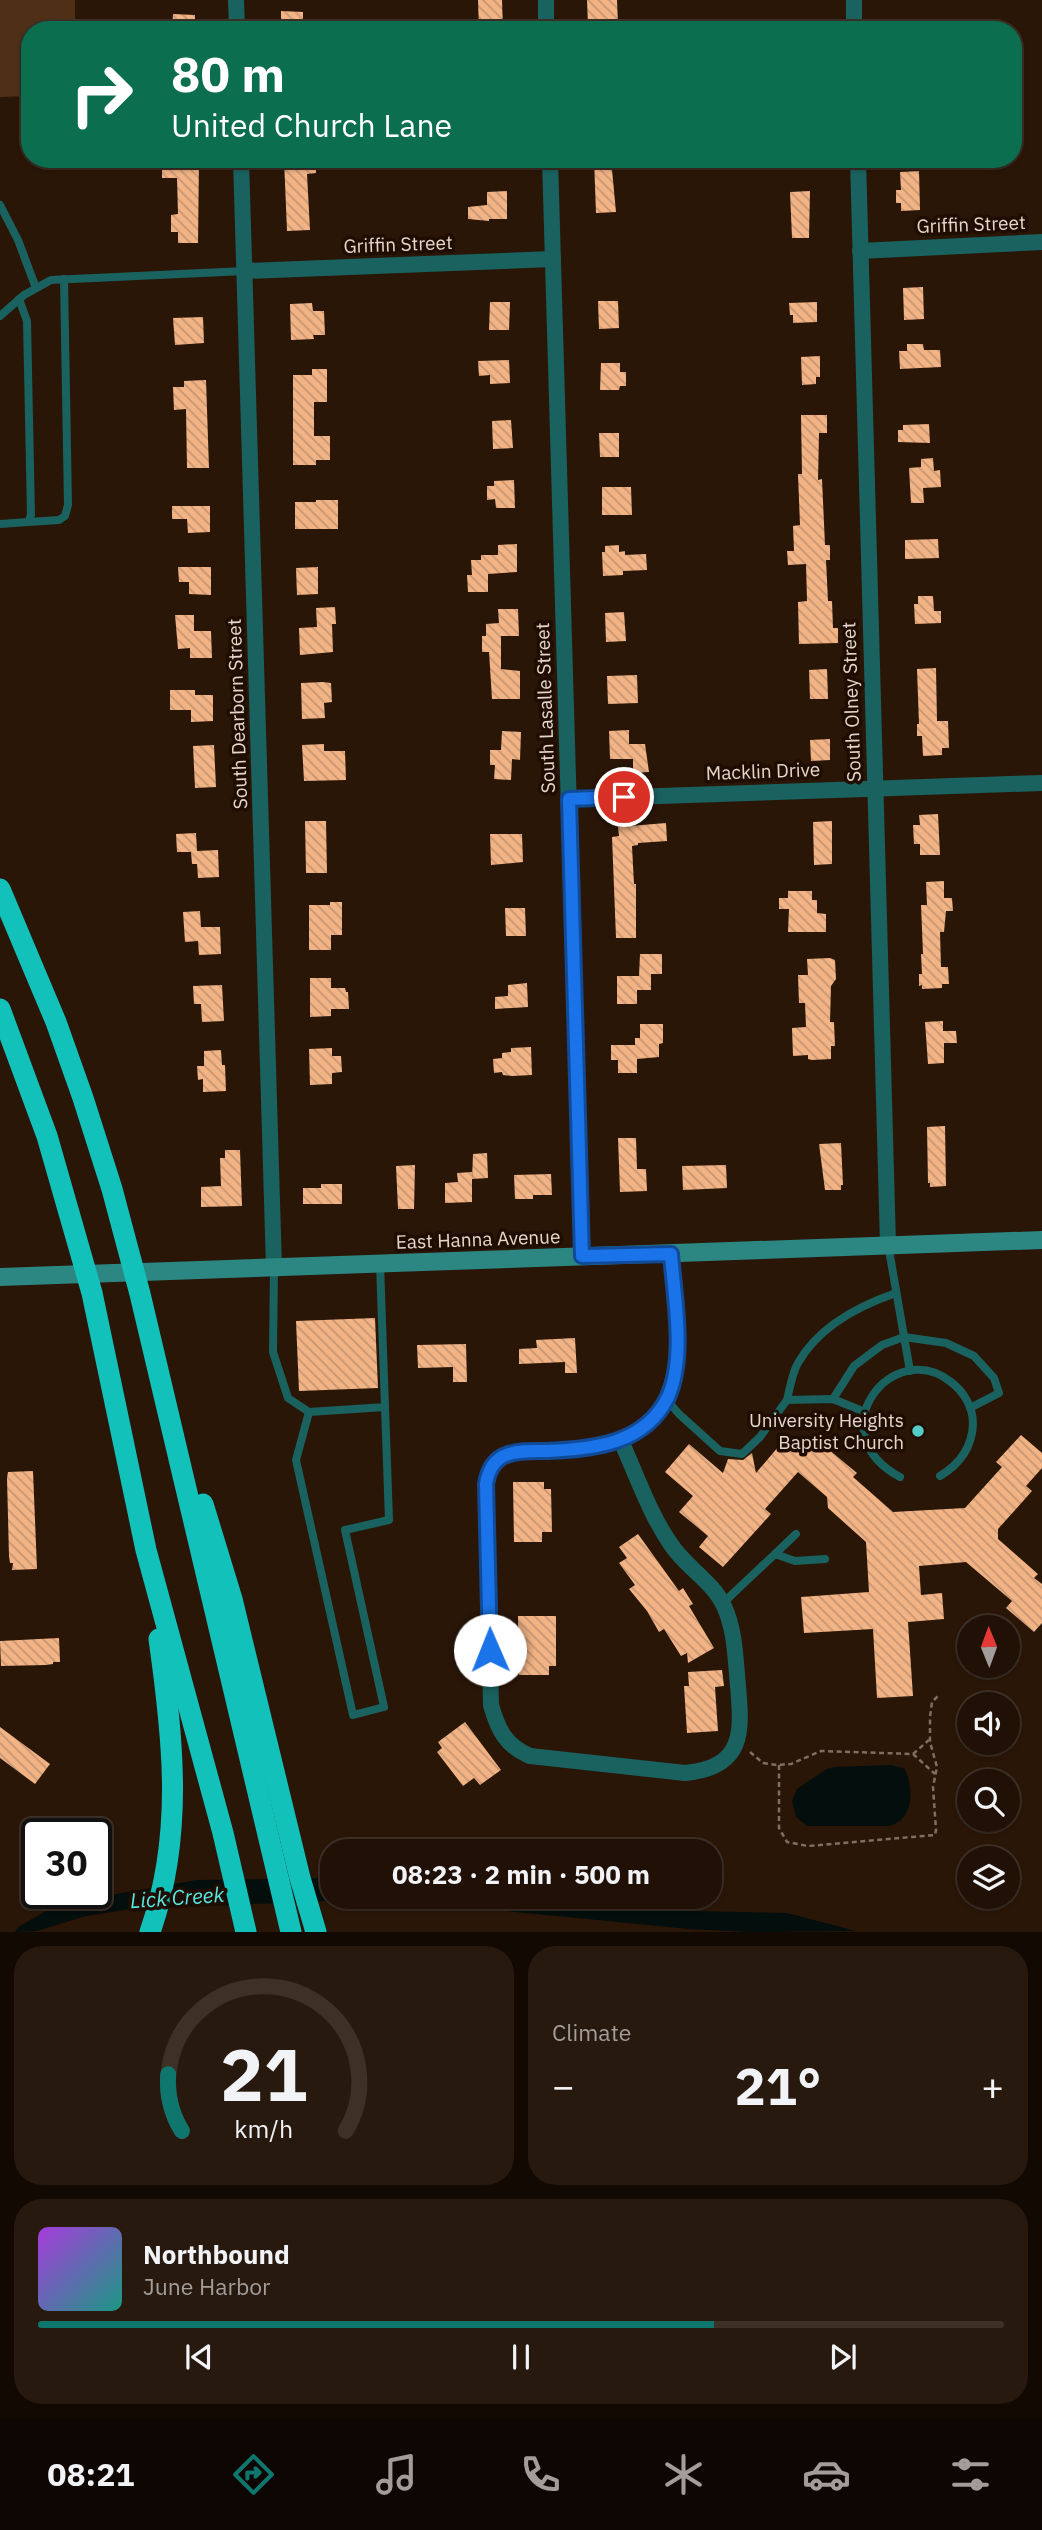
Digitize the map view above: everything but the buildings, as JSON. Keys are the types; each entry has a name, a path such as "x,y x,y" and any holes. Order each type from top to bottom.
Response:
{"highway":[{"path":"0,889 56,1022 83,1098 232,1599 278,1832 290,1931"},
{"path":"0,1009 47,1136 89,1279 146,1550 223,1833 246,1931"},
{"path":"146,1550 171,1732 174,1787 172,1835 162,1893 150,1931"},
{"path":"278,1832 316,1931"}],"main road":[{"name":"East Hanna Avenue","path":"0,1277 1042,1240"}],"street":[{"path":"236,0 237,21"},
{"path":"545,0 546,21"},
{"path":"854,0 854,21"},
{"name":"South Dearborn Street","path":"241,168 274,1268"},
{"name":"South Lasalle Street","path":"550,168 582,1256"},
{"name":"South Olney Street","path":"858,168 888,1244"},
{"name":"Griffin Street","path":"860,251 1042,242"},
{"name":"Griffin Street","path":"245,271 553,259"},
{"name":"Macklin Drive","path":"569,799 1042,783"},
{"path":"621,1441 661,1530 683,1560 711,1587 723,1603 733,1635 740,1733 722,1763 703,1771 685,1773 530,1756 516,1750 503,1737 491,1706 486,1484 488,1472 496,1461 506,1455 600,1447 621,1441 654,1417 666,1399 674,1376 678,1347 671,1254"}],"lane":[{"path":"0,205 18,240 36,288"},
{"path":"0,316 19,299 51,280 245,271"},
{"path":"0,524 59,520 65,516 68,505 64,279"},
{"path":"19,299 27,321 28,343 31,515 28,522"},
{"path":"888,1244 909,1371"},
{"path":"309,1412 296,1460 353,1715 384,1707 345,1531 390,1520 380,1264"},
{"path":"274,1268 273,1352 288,1398 309,1412 385,1407"},
{"path":"666,1399 679,1415 720,1451 742,1454 760,1437 787,1400 797,1364 821,1333 851,1312 897,1293"},
{"path":"833,1399 854,1366 882,1345 904,1337 946,1343 974,1356 994,1378 999,1393 970,1408"},
{"path":"900,1477 884,1468 872,1455 865,1438 863,1420 868,1403 878,1388 892,1377 909,1371 928,1371 945,1377 959,1388 970,1408 973,1421 971,1439 964,1455 952,1469 940,1476"},
{"path":"787,1400 833,1399 865,1412"},
{"path":"723,1603 796,1534"},
{"path":"775,1554 795,1561 825,1559"}],"path":[{"path":"779,1765 779,1828 787,1842 808,1846 935,1835 933,1787 937,1767 930,1738 930,1707 934,1698 939,1695"},
{"path":"913,1754 930,1738"},
{"path":"737,1741 763,1763 791,1764 821,1751 913,1754 935,1774"}],"shaded area":[{"path":"0,0 75,0 75,21 21,21 21,96 0,97"}],"water":[{"path":"892,1765 905,1769 910,1786 910,1803 903,1817 897,1822 889,1826 807,1826 796,1817 792,1801 797,1789 827,1769"},
{"name":"Lick Creek","path":"320,1878 320,1901 131,1909 86,1916 37,1931 15,1932 18,1927 46,1911 112,1909 112,1895 197,1880"},
{"name":"Lick Creek","path":"485,1909 787,1913 856,1931 749,1932 689,1929"}],"place":[{"name":"University Heights Baptist Church","path":"918,1431"}],"route":[{"path":"490,1650 486,1484 488,1472 496,1461 506,1455 580,1450 621,1441 654,1417 667,1397 674,1376 678,1347 671,1254 582,1256 569,799 624,797"}]}
